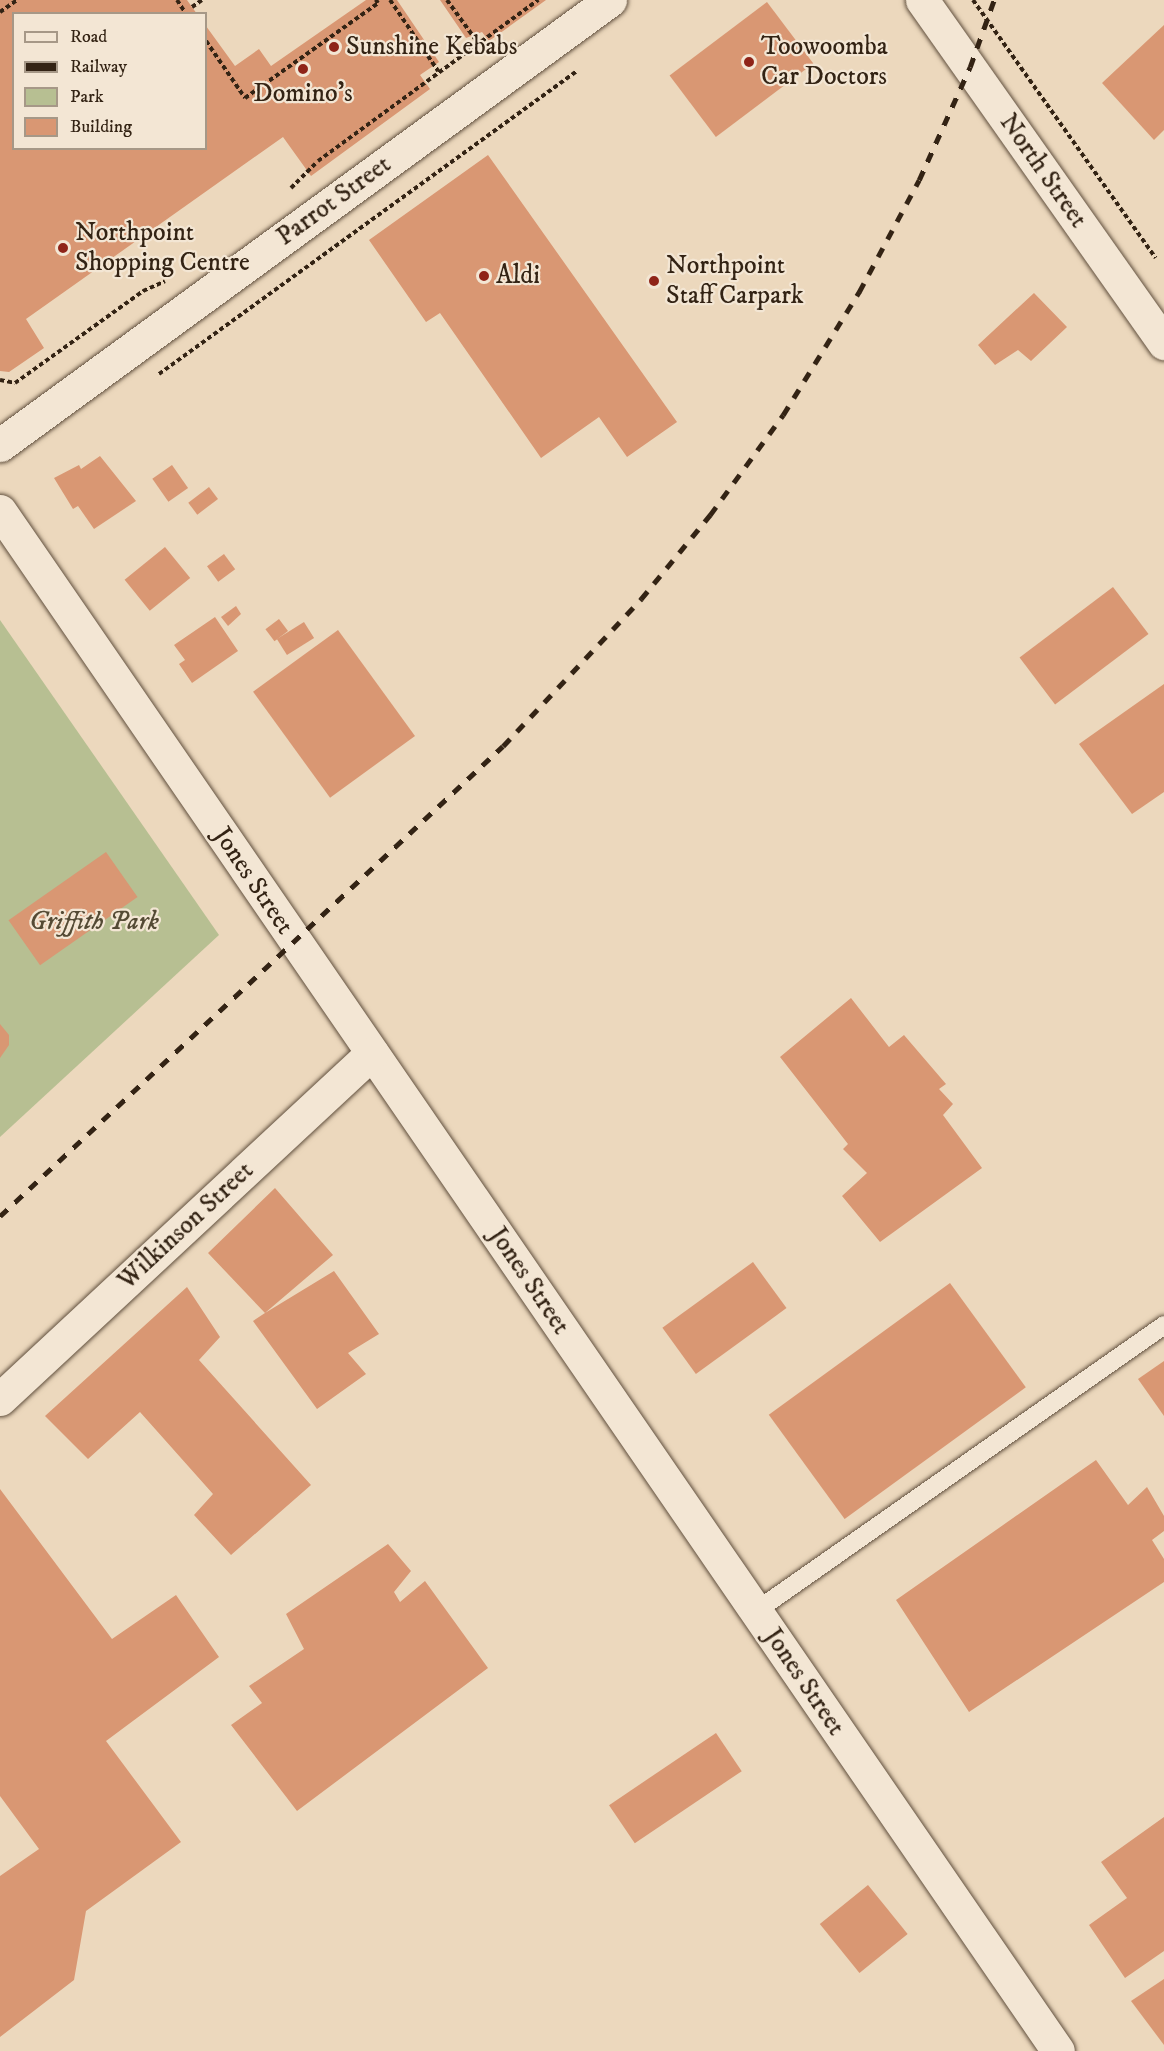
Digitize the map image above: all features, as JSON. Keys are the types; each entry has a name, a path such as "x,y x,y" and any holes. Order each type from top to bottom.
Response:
{"street":[{"name":"Parrot Street","path":"0,445 610,0"},
{"name":"North Street","path":"922,0 1164,343"},
{"name":"Jones Street","path":"0,511 1058,2051"},
{"name":"Wilkinson Street","path":"0,1400 372,1053"}],"lane":[{"path":"756,1611 1164,1325"}],"path":[{"path":"0,12 17,0"},
{"path":"192,8 202,0"},
{"path":"207,42 245,98 378,3 375,0"},
{"path":"390,0 438,71"},
{"path":"447,0 478,43"},
{"path":"285,195 318,161 538,0"},
{"path":"973,0 1156,258"},
{"path":"159,374 577,71"},
{"path":"0,380 15,383 143,291 168,279"}],"green space":[{"name":"Griffith Park","path":"0,620 219,935 0,1137"}],"building":[{"name":"Northpoint Shopping Centre","path":"0,0 187,0 196,12 12,12 12,150 207,150 207,27 235,66 259,49 271,66 366,0 397,0 439,62 420,75 430,89 311,176 283,137 26,319 44,348 9,372 0,371"},
{"path":"440,0 546,0 489,41 482,32 466,38"},
{"path":"767,2 813,63 716,137 670,75"},
{"path":"1164,25 1164,130 1154,140 1102,83"},
{"name":"Aldi","path":"488,155 677,422 627,457 599,417 541,458 440,313 426,322 369,240"},
{"path":"1034,293 1067,327 1031,361 1018,350 995,365 978,345"},
{"path":"100,456 136,501 94,529 78,506 73,509 54,478 79,465 81,469"},
{"path":"172,465 188,488 168,502 152,479"},
{"path":"209,487 218,499 197,515 188,503"},
{"path":"165,547 190,578 150,611 125,580"},
{"path":"224,554 235,569 218,582 207,566"},
{"path":"1113,587 1149,634 1055,705 1020,657"},
{"path":"236,606 241,614 228,626 221,617"},
{"path":"215,617 238,651 192,683 179,664 185,660 174,645"},
{"path":"279,619 288,631 274,641 265,629"},
{"path":"304,622 314,638 287,655 277,639"},
{"path":"338,630 415,736 330,798 253,692"},
{"path":"1164,684 1164,792 1132,814 1079,744"},
{"path":"106,852 138,897 40,965 9,920"},
{"path":"851,998 889,1047 904,1035 946,1084 939,1089 953,1104 943,1115 982,1168 880,1242 842,1196 867,1173 843,1149 848,1144 780,1057"},
{"path":"0,1024 9,1035 9,1045 0,1058"},
{"path":"275,1188 333,1255 265,1313 208,1253"},
{"path":"753,1262 787,1308 696,1374 662,1328"},
{"path":"334,1271 379,1334 348,1353 366,1374 317,1409 253,1321"},
{"path":"950,1283 1026,1387 845,1519 769,1415"},
{"path":"187,1287 220,1337 199,1360 311,1485 231,1555 194,1515 213,1494 140,1412 88,1459 45,1416"},
{"path":"1164,1361 1164,1416 1138,1379"},
{"path":"1096,1460 1128,1505 1147,1487 1164,1516 1164,1531 1152,1540 1164,1559 1164,1582 969,1712 896,1600"},
{"path":"0,1489 112,1639 176,1595 219,1657 106,1741 181,1842 86,1911 74,1980 0,2037 0,1876 39,1849 0,1796"},
{"path":"388,1544 411,1571 394,1592 400,1602 425,1581 488,1668 297,1811 231,1725 262,1703 249,1686 304,1649 286,1614"},
{"path":"716,1733 742,1771 635,1843 609,1805"},
{"path":"1164,1817 1164,1951 1125,1978 1089,1925 1127,1898 1101,1862"},
{"path":"868,1885 908,1934 859,1973 820,1924"},
{"path":"1164,1979 1164,2045 1131,2001"}],"railway":[{"path":"0,1216 503,746 641,599 710,515 783,415 859,292 919,180 970,67 994,0"}],"place":[{"name":"Sunshine Kebabs","path":"334,47"},
{"name":"Toowoomba Car Doctors","path":"749,62"},
{"name":"Domino's","path":"303,69"},
{"name":"Northpoint Shopping Centre","path":"63,248"},
{"name":"Aldi","path":"484,276"},
{"name":"Northpoint Staff Carpark","path":"654,281"}]}
